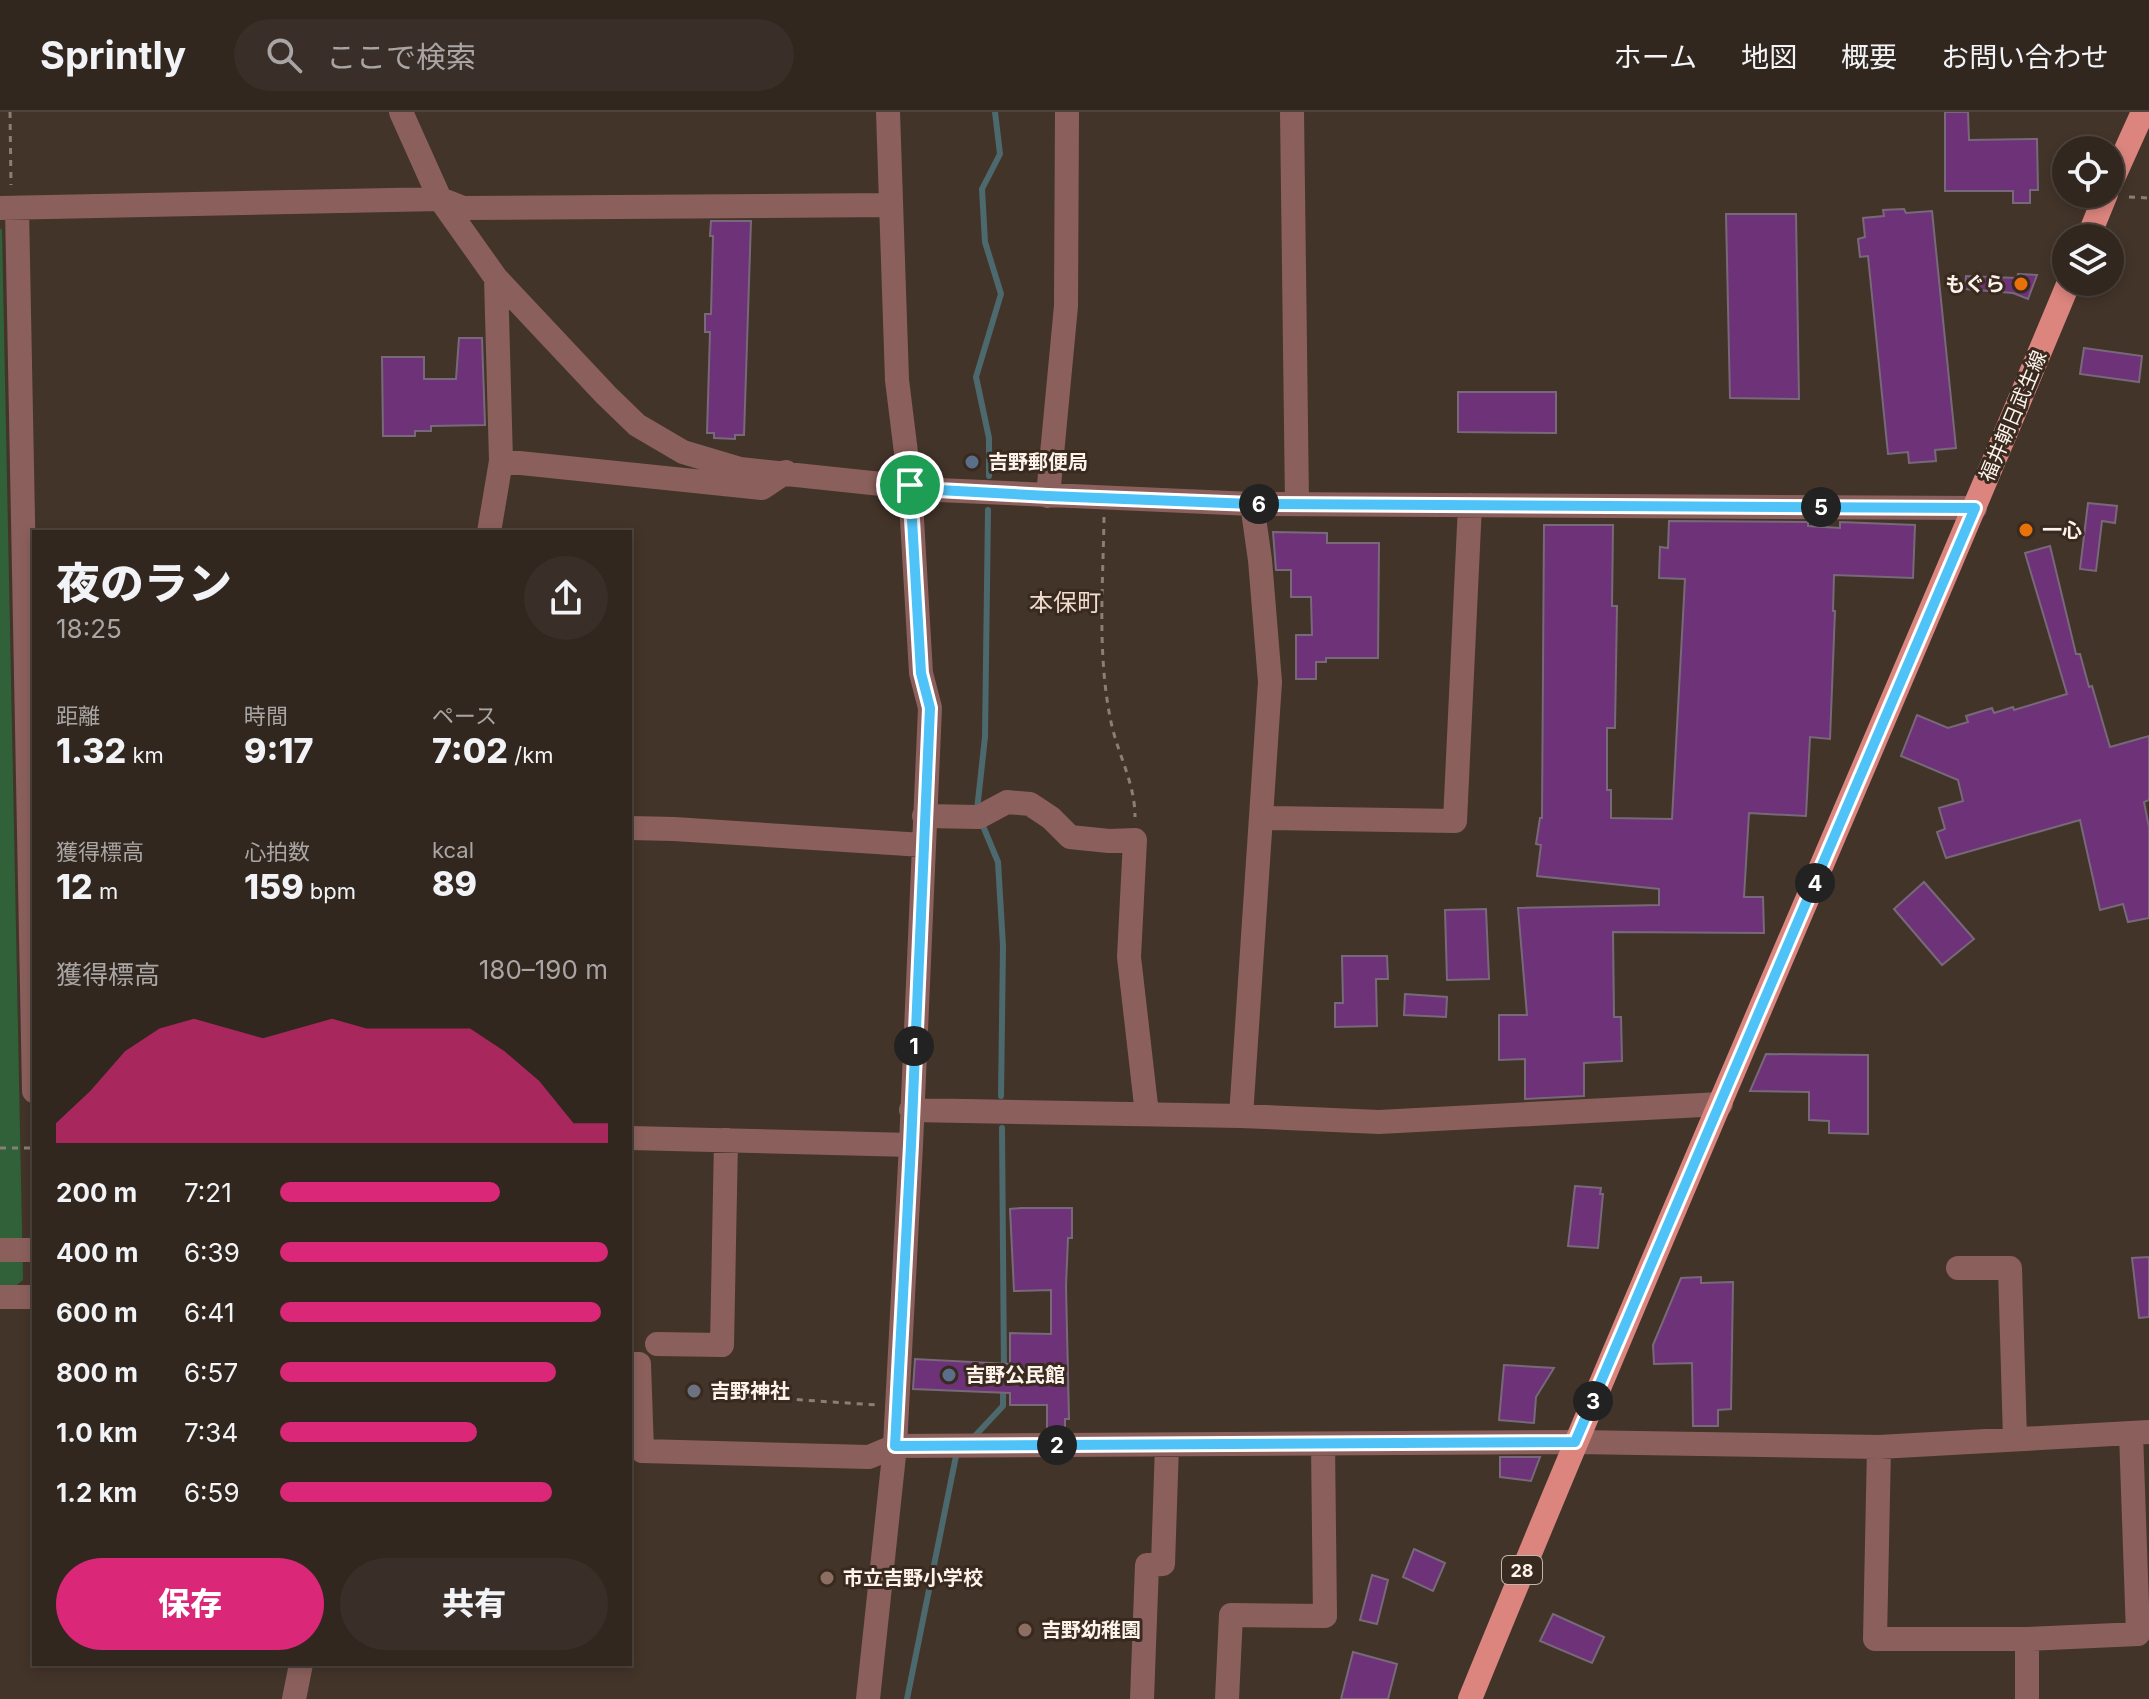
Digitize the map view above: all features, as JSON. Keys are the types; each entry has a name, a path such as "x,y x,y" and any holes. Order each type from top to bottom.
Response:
{"main road":[{"path":"2124,154 2143,112"},
{"name":"福井朝日武生線","path":"1470,1699 1575,1442 2063,296"}],"street":[{"path":"401,112 440,199 496,278 637,425 683,452 740,469 938,490 1252,504 1975,508"},
{"path":"868,1699 895,1446 930,708 921,673 910,485 897,380 888,112"},
{"path":"1048,496 1066,306 1067,112"},
{"path":"1292,112 1297,504"},
{"path":"32,836 11,381 9,208 440,199 463,208 890,205"},
{"path":"489,530 501,461 496,278"},
{"path":"501,461 762,488 786,472"},
{"path":"1241,1116 1270,682 1252,504"},
{"path":"1263,818 1455,821 1470,505"},
{"path":"924,816 979,817 1007,802 1030,804 1051,818 1070,837 1135,840 1129,957 1147,1114"},
{"path":"632,828 923,845"},
{"path":"911,1110 1241,1116 1379,1122 1721,1104"},
{"path":"632,1138 911,1145"},
{"path":"657,1344 722,1345 726,1140"},
{"path":"0,1250 32,1250"},
{"path":"1958,1268 2010,1268 2015,1439"},
{"path":"0,1297 32,1297"},
{"path":"632,1364 639,1364 642,1451 869,1457 895,1446 1575,1442 1879,1447 2140,1433 2138,1634 2027,1639 1875,1639 1879,1447"},
{"path":"1227,1699 1231,1615 1325,1616 1323,1444"},
{"path":"1142,1699 1147,1565 1163,1564 1167,1445"},
{"path":"2027,1639 2027,1699"},
{"path":"294,1699 301,1666"}],"path":[{"path":"9,208 10,112"},
{"path":"1104,498 1101,653 1111,723 1135,795 1135,840"},
{"path":"0,1148 32,1148"},
{"path":"713,1394 897,1407"}],"green space":[{"path":"0,228 23,1280 14,1287 0,1287"}],"building":[{"path":"1945,112 1968,112 1969,140 2037,139 2038,190 2030,190 2030,203 2013,203 2013,191 1945,191"},
{"path":"1904,209 1906,213 1932,211 1956,448 1935,450 1936,461 1909,463 1908,452 1888,454 1868,256 1860,257 1858,239 1865,237 1863,218 1884,216 1883,210"},
{"path":"1726,214 1796,214 1799,399 1730,398"},
{"path":"711,221 751,221 744,435 735,435 735,439 714,438 714,433 707,433 710,332 705,332 705,314 711,314"},
{"path":"2018,274 2037,275 2028,299 2013,293 1965,289 1966,276 2017,278"},
{"path":"459,338 482,338 485,425 431,426 431,431 415,431 415,436 383,436 382,357 424,357 424,379 456,379"},
{"path":"2084,348 2142,356 2139,382 2080,374"},
{"path":"1458,392 1556,392 1556,433 1458,432"},
{"path":"2088,503 2117,506 2115,523 2102,521 2096,571 2080,569"},
{"path":"1669,521 1808,522 1808,526 1840,528 1840,522 1915,525 1913,578 1834,575 1830,739 1810,737 1806,816 1749,813 1744,897 1763,897 1764,933 1613,932 1614,1017 1621,1017 1622,1061 1584,1063 1584,1096 1525,1099 1525,1059 1499,1060 1499,1015 1527,1015 1518,908 1659,905 1659,889 1537,876 1541,845 1536,844 1542,818 1544,525 1613,525 1612,606 1617,606 1615,728 1607,728 1607,790 1611,790 1611,818 1672,819 1685,579 1659,578 1660,547 1668,548"},
{"path":"1273,532 1327,533 1327,543 1379,543 1378,658 1326,658 1326,662 1316,662 1316,679 1296,679 1296,635 1312,635 1311,597 1291,597 1291,570 1276,570"},
{"path":"2050,546 2076,654 2080,654 2089,687 2092,686 2110,747 2149,736 2149,800 2144,802 2149,827 2149,918 2128,922 2123,904 2100,910 2080,820 1946,858 1937,832 1945,829 1939,808 1963,801 1958,780 1901,756 1917,715 1948,728 1968,722 1966,716 1992,708 1994,713 2013,707 2014,710 2067,694 2025,553"},
{"path":"1924,882 1974,939 1942,965 1894,909"},
{"path":"1486,909 1489,979 1447,980 1445,910"},
{"path":"1342,956 1387,956 1388,979 1376,979 1377,1026 1335,1027 1335,1003 1343,1003"},
{"path":"1405,994 1447,997 1446,1017 1404,1015"},
{"path":"1766,1054 1868,1055 1868,1134 1829,1133 1829,1121 1809,1120 1809,1092 1750,1091"},
{"path":"1575,1186 1601,1188 1598,1248 1568,1246"},
{"path":"1072,1208 1066,1286 1069,1419 1065,1419 1065,1429 1047,1429 1047,1405 1010,1405 1010,1393 913,1389 915,1359 1010,1364 1010,1333 1051,1334 1051,1290 1014,1291 1010,1209"},
{"path":"2149,1257 2149,1317 2139,1318 2132,1258"},
{"path":"1701,1277 1701,1283 1733,1282 1731,1409 1718,1410 1718,1426 1693,1426 1692,1363 1654,1364 1653,1345 1681,1278"},
{"path":"1504,1365 1554,1368 1536,1397 1534,1423 1499,1420"},
{"path":"1500,1457 1540,1457 1531,1481 1500,1477"},
{"path":"1414,1549 1445,1563 1433,1591 1403,1577"},
{"path":"1372,1575 1388,1580 1377,1624 1360,1620"},
{"path":"1553,1614 1604,1637 1592,1663 1540,1641"},
{"path":"1353,1652 1397,1664 1388,1699 1341,1699"}],"waterway":[{"path":"989,476 989,438 976,377 1001,294 985,242 982,189 1000,154 995,112"},
{"path":"977,810 985,737 988,510"},
{"path":"983,826 998,862 1003,946 1001,1096"},
{"path":"1002,1128 1004,1371"},
{"path":"972,1439 1003,1406 1003,1386"},
{"path":"907,1699 959,1453"}],"place":[{"name":"もぐら","path":"2021,284"},
{"name":"吉野郵便局","path":"972,462"},
{"name":"一心","path":"2026,530"},
{"name":"吉野公民館","path":"949,1375"},
{"name":"吉野神社","path":"694,1391"},
{"name":"市立吉野小学校","path":"827,1578"},
{"name":"吉野幼稚園","path":"1025,1630"}],"district":[{"name":"本保町","path":"1065,602"}],"route":[{"path":"910,485 938,490 1252,504 1975,508 1575,1442 895,1446 930,708 921,673 910,485"}]}
